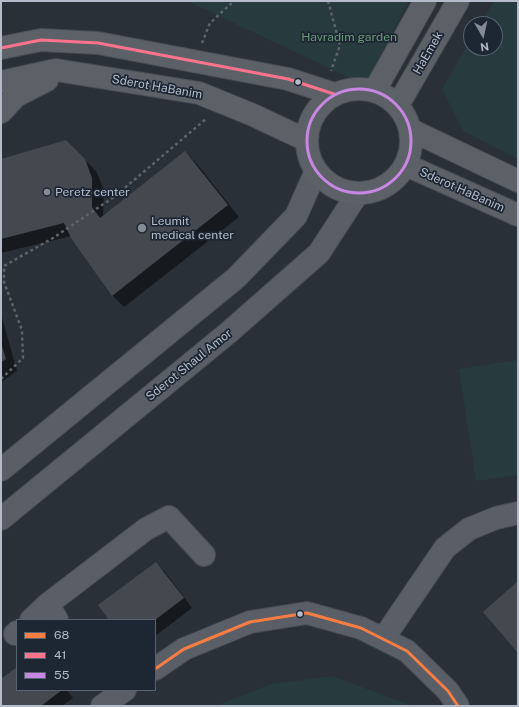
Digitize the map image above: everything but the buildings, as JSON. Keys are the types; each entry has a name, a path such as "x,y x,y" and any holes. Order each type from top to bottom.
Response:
{"main road":[{"path":"375,90 425,1"},
{"name":"HaEmek","path":"398,105 458,1"},
{"path":"1,48 41,40 98,43 288,79 330,92 361,88 375,90 398,105 406,117 411,130 411,148 406,165 394,180 377,190 358,193 342,190 327,183 316,171 308,156 306,140 310,122 330,92"},
{"name":"Sderot HaBanim","path":"1,82 56,70 199,93 225,103 306,140"},
{"path":"1,112 16,96 66,72"},
{"path":"411,130 518,181"},
{"name":"Sderot HaBanim","path":"406,165 518,215"}],"street":[{"path":"2,469 236,278 296,216 316,171"},
{"name":"Sderot Shaul Amor","path":"1,519 228,333 319,254 358,193"},
{"path":"383,639 445,548 469,529 496,518 518,513"},
{"path":"39,619 52,612 146,529 169,517 204,555"},
{"path":"156,668 184,649 250,622 307,613 361,628 407,651 448,691 458,706"},
{"path":"102,700 123,691"}],"path":[{"path":"194,61 210,23 234,1"},
{"path":"328,1 340,45 330,92"},
{"path":"1,379 23,358 22,330 4,282 4,266 54,238 114,197 225,103"}],"green space":[{"name":"Havradim garden","path":"187,1 409,1 365,85"},
{"path":"494,1 518,1 518,159 463,131 442,89 463,53 463,56 503,56 503,16 485,16"},
{"path":"518,360 518,475 476,481 459,369"},
{"path":"332,676 413,706 215,706 272,684"}],"transit line":[{"name":"41","path":"1,48 41,40 98,43 288,79 334,94"},
{"name":"55","path":"359,89 379,93 396,104 407,121 411,141 407,161 396,178 379,189 359,193 339,189 322,178 311,161 307,141 311,121 322,104 339,93 359,89"},
{"name":"68","path":"156,668 184,649 250,622 307,613 361,628 407,651 448,691 458,706"}],"place":[{"name":"Peretz center","path":"47,192"},
{"name":"Leumit medical center","path":"142,228"}]}
